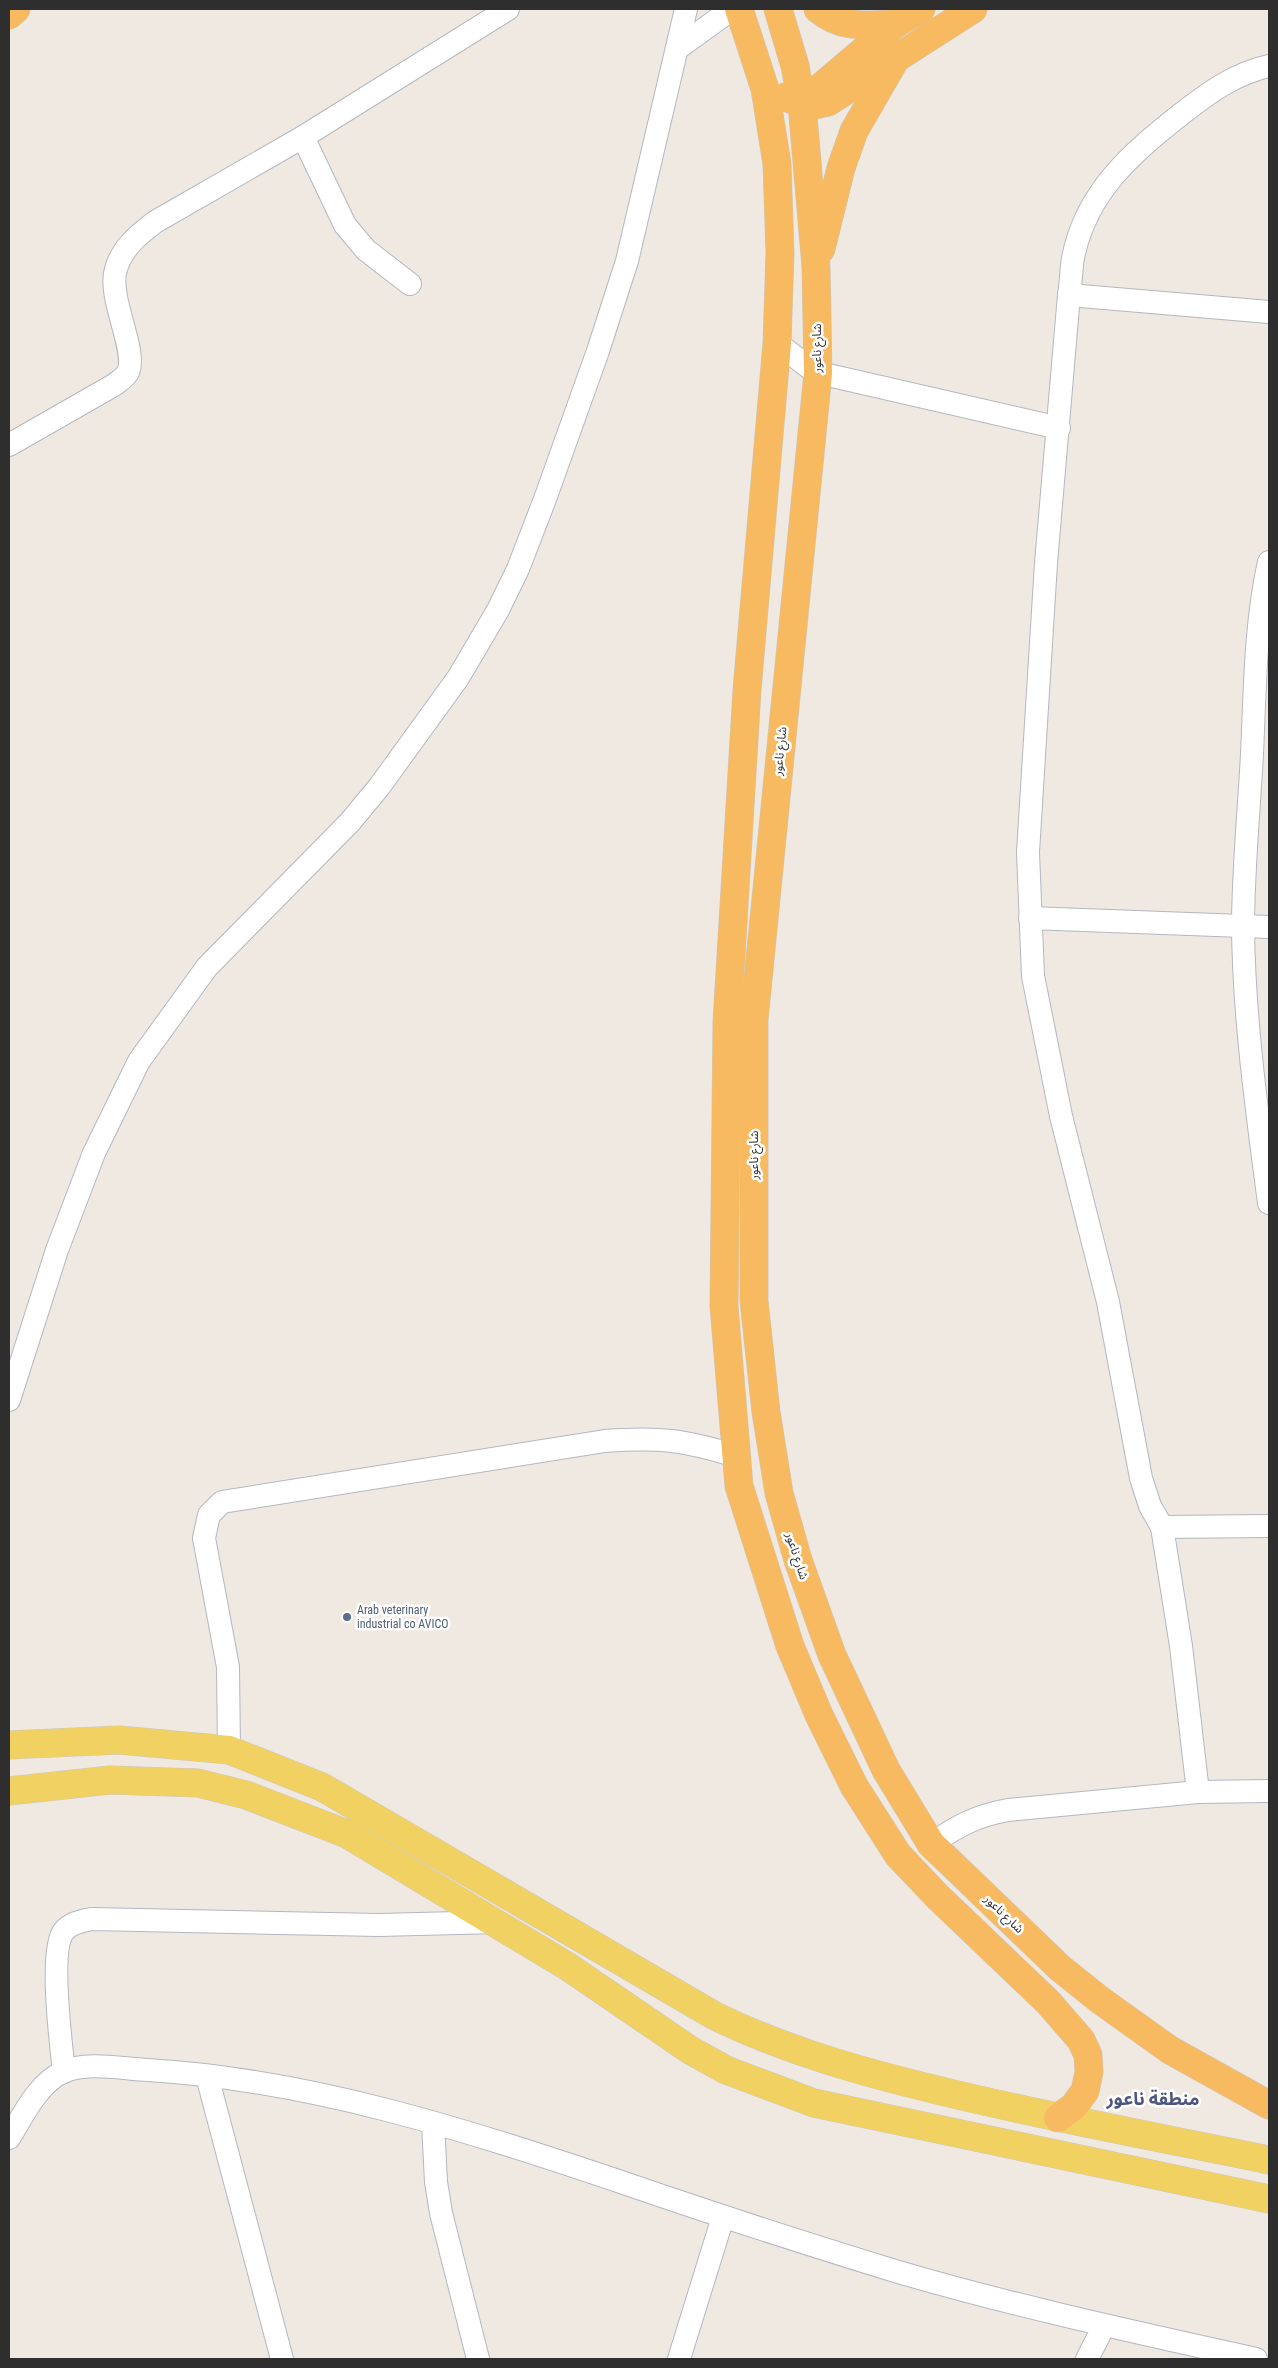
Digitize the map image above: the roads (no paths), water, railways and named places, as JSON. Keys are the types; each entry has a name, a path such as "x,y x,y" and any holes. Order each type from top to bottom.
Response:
{"highway":[{"path":"9,15 16,9"},
{"path":"739,9 765,89 777,164 780,252 777,343 747,690 727,1022 724,1306 739,1486 790,1646 819,1715 854,1786 898,1855 938,1897 1048,2002 1081,2040 1088,2054 1090,2072 1085,2091 1074,2106 1058,2118"},
{"name":"شارع ناعور","path":"778,9 795,66 802,104 816,267 818,373 754,1020 754,1301 766,1412 781,1503 798,1560 832,1655 886,1770 931,1844 1060,1968 1100,2000 1170,2050 1269,2105"},
{"path":"818,9 830,19 845,24 895,24"},
{"path":"777,164 802,104 816,89 895,24 922,9"},
{"path":"765,89 802,104 819,105 828,102 973,9"},
{"path":"816,267 841,168 854,131 897,56"},
{"path":"854,1786 886,1770"}],"main road":[{"path":"9,1745 119,1740 229,1750 322,1787 715,2016 770,2041 872,2075 1058,2118 1269,2160"},
{"path":"9,1791 110,1780 198,1783 246,1795 347,1834 497,1922 567,1966 690,2050 750,2080 814,2103 1269,2199"},
{"path":"690,2050 715,2016"},
{"path":"750,2080 759,2066 770,2041"}],"street":[{"path":"9,1400 57,1250 91,1162 124,1087 139,1061 207,967 246,925 350,822 379,787 458,678 498,610 518,569 598,351 627,260 686,9"},
{"path":"678,48 732,9"},
{"path":"9,446 114,385 124,378 129,371 129,355 115,293 115,270 123,251 136,237 155,222 303,137 501,10"},
{"path":"1198,1792 1181,1646 1162,1527 1150,1506 1141,1478 1108,1302 1060,1116 1033,976 1028,852 1046,563 1069,295 1073,258 1078,237 1098,197 1112,176 1143,144 1213,91 1234,78 1269,66"},
{"path":"303,137 345,225 366,250 410,284"},
{"path":"1069,295 1269,312"},
{"path":"777,343 818,373 1059,428"},
{"path":"1269,562 1254,691 1243,926 1245,986 1252,1070 1269,1202"},
{"path":"1030,918 1269,927"},
{"path":"229,1750 228,1667 204,1538 208,1515 222,1502 605,1441 656,1438 676,1440 697,1444 736,1456"},
{"path":"1162,1527 1269,1526"},
{"path":"931,1844 964,1822 983,1814 1033,1807 1198,1792 1269,1791"},
{"path":"64,2072 57,1981 58,1944 65,1930 79,1922 91,1919 379,1924 497,1922"},
{"path":"9,2138 37,2094 49,2081 64,2072 88,2067 112,2068 254,2081 338,2098 499,2141 723,2217 941,2284 1104,2326 1256,2359"},
{"path":"207,2076 282,2359"},
{"path":"433,2122 436,2182 441,2213 478,2359"},
{"path":"679,2359 723,2217"},
{"path":"1087,2359 1104,2326"}],"place":[{"name":"Arab veterinary industrial co AVICO","path":"347,1617"}],"district":[{"name":"منطقة ناعور","path":"1153,2099"}]}
